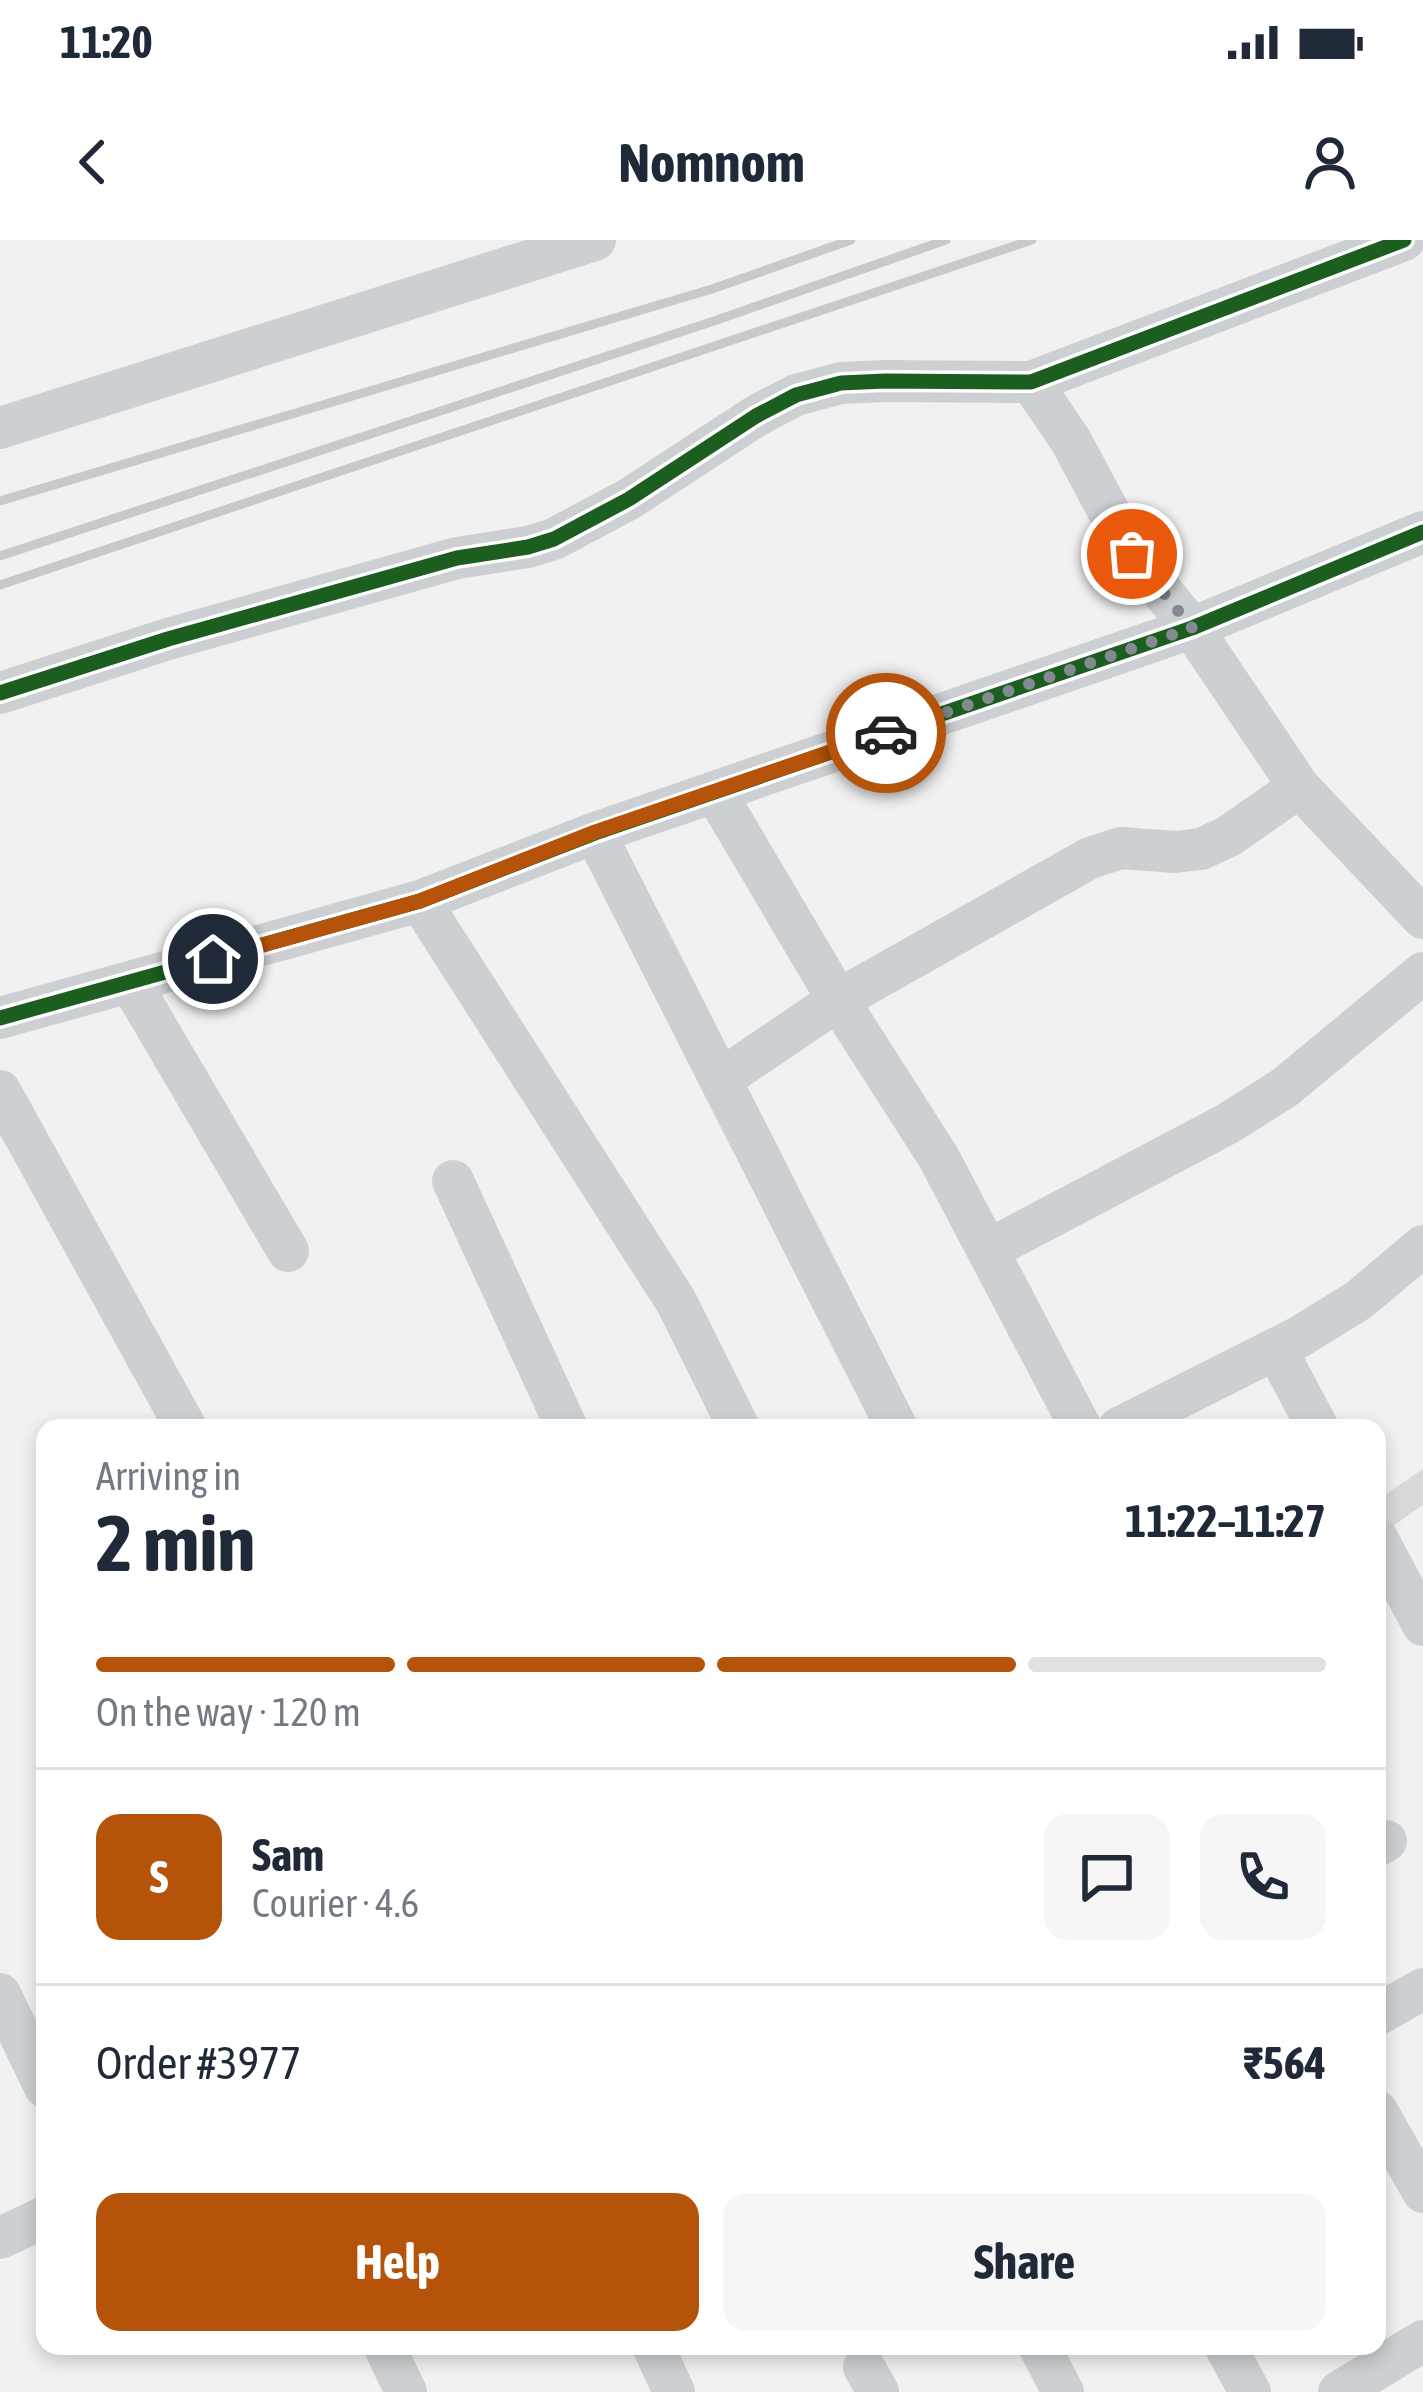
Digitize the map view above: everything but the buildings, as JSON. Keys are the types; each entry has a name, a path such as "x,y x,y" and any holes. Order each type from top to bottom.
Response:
{"street":[{"path":"0,428 596,240"},
{"path":"0,693 146,646 458,558 554,539 590,522 796,395 841,383 1031,382 1404,240"},
{"path":"1031,382 1071,441 1132,554 1192,628 1299,787 1423,918"},
{"path":"0,1018 420,901 595,832 1192,628 1423,532"},
{"path":"721,1080 838,1000 1090,858 1121,848 1201,849 1299,787"},
{"path":"715,792 838,1000 939,1158 1076,1419"},
{"path":"595,832 892,1419"},
{"path":"420,901 677,1303 735,1419"},
{"path":"990,1250 1227,1124 1284,1088 1423,973"},
{"path":"130,982 289,1251"},
{"path":"0,1090 180,1419"},
{"path":"453,1181 563,1419"},
{"path":"1137,1419 1276,1349 1359,1300 1423,1246"},
{"path":"1276,1349 1313,1419"},
{"path":"1386,1555 1423,1625"},
{"path":"1386,2010 1423,1989"},
{"path":"0,1994 36,2068"},
{"path":"1386,2131 1409,2182"},
{"path":"0,2238 36,2221"},
{"path":"1339,2392 1423,2341"},
{"path":"388,2355 406,2392"},
{"path":"657,2355 674,2392"},
{"path":"1044,2355 1063,2392"},
{"path":"1230,2355 1250,2392"}],"railway":[{"path":"0,501 712,289 851,240"},
{"path":"0,556 946,240"},
{"path":"0,585 1032,240"}],"cycle path":[{"path":"0,693 168,639 457,558 554,539 629,499 796,395 841,383 1031,382 1404,240"},
{"path":"0,1018 420,901 595,833 1192,628 1423,532"}],"way so far":[{"path":"886,733 1192,628 1132,554"}],"route":[{"path":"213,959 420,901 595,832 886,733"}]}
